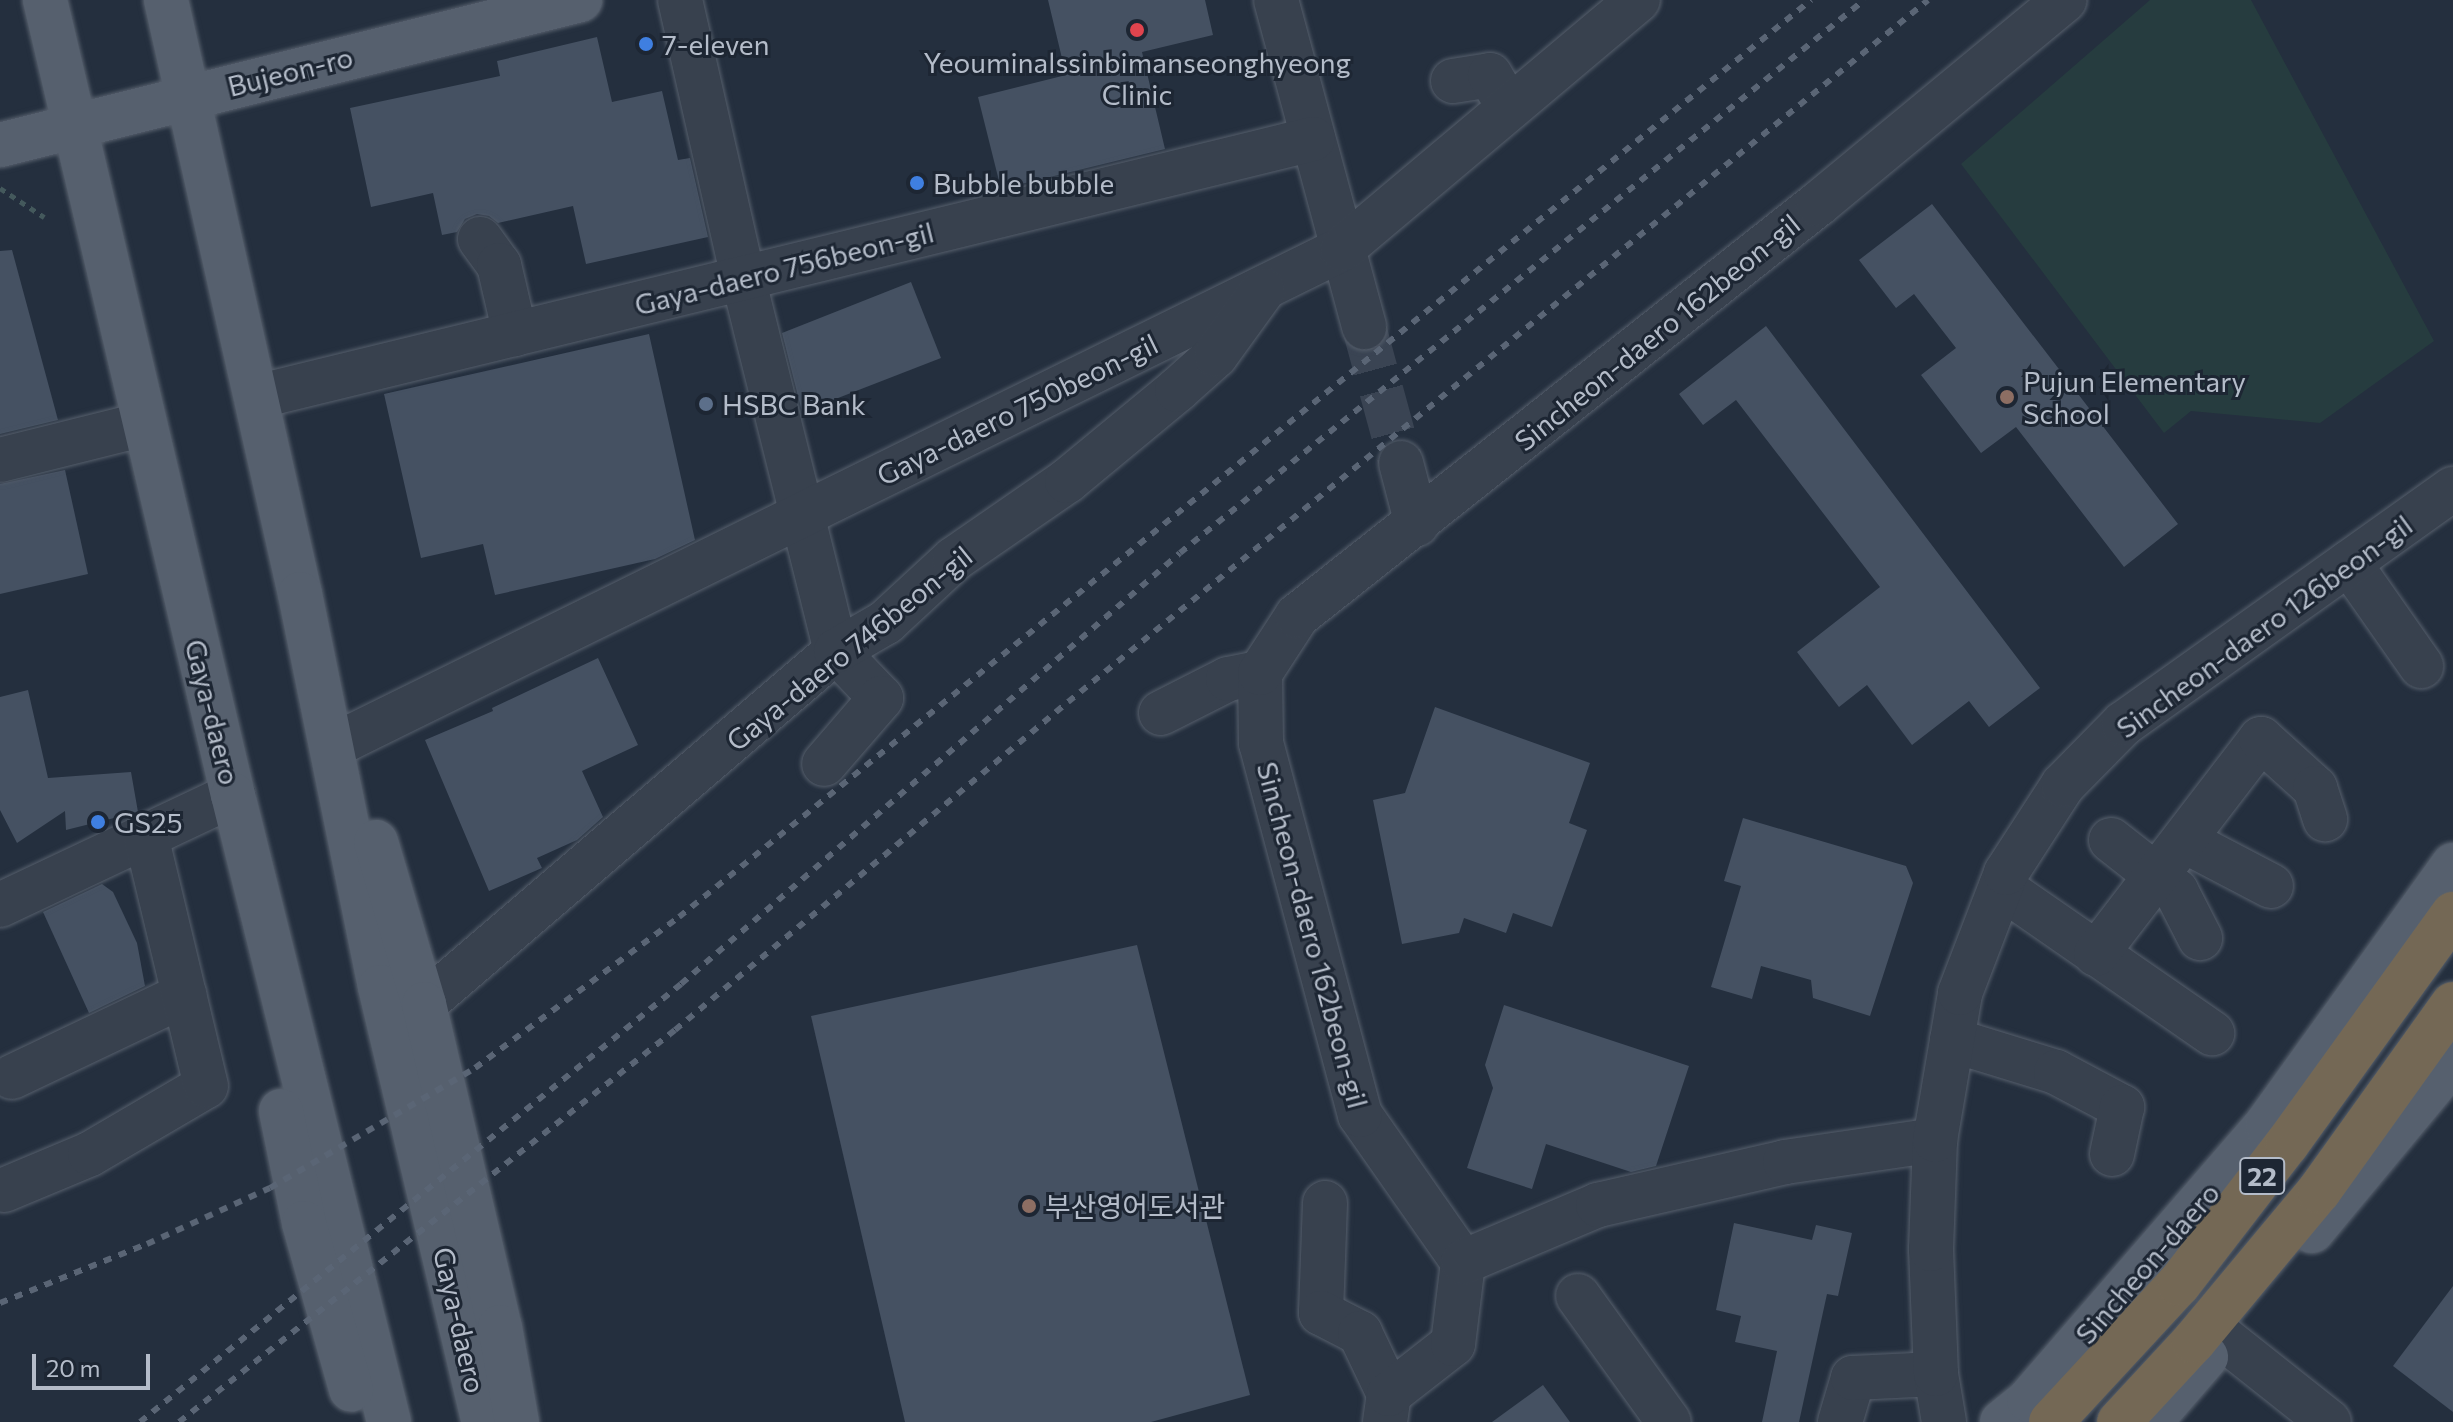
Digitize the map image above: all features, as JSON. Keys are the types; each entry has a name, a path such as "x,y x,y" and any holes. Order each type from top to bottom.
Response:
{"highway":[{"name":"22","path":"2051,1422 2179,1284 2287,1144 2453,914"},
{"name":"22","path":"2119,1422 2194,1341 2319,1191 2453,1004"}],"main road":[{"name":"Gaya-daero","path":"45,0 233,795 389,1422"},
{"name":"Gaya-daero","path":"166,0 298,588 380,987 484,1422"},
{"name":"Bujeon-ro","path":"0,145 580,0"},
{"path":"298,588 424,1004 500,1327 517,1422"},
{"path":"244,840 265,1042 304,1223 362,1422"},
{"name":"Sincheon-daero","path":"2002,1422 2029,1400 2267,1124 2453,865"},
{"path":"2150,1422 2453,1061"}],"street":[{"path":"680,0 743,278 836,651 881,698 824,764"},
{"path":"1276,0 1364,327"},
{"name":"Gaya-daero 750beon-gil","path":"345,740 1342,249 1638,0"},
{"name":"Sincheon-daero 162beon-gil","path":"1463,1262 1360,1115 1261,743 1260,673 1297,616 1806,214 2065,0"},
{"path":"1453,81 1490,75 1509,108"},
{"name":"Gaya-daero 756beon-gil","path":"256,397 1313,139"},
{"path":"480,239 499,265 515,334"},
{"name":"Gaya-daero 746beon-gil","path":"424,1004 836,651 886,622 954,559 1067,481 1177,390 1216,355 1265,286"},
{"path":"0,460 144,424"},
{"path":"1401,463 1417,524"},
{"name":"Sincheon-daero 126beon-gil","path":"1944,1422 1936,1374 1931,1249 1935,1140 1960,993 2006,873 2063,785 2123,724 2453,489"},
{"path":"2349,563 2421,666"},
{"path":"1161,713 1228,679 1260,673"},
{"path":"2096,954 2261,739 2315,788 2325,819"},
{"path":"0,905 233,795"},
{"path":"4,1190 90,1154 206,1086 146,836"},
{"path":"2111,840 2176,891 2200,938"},
{"path":"2185,841 2271,886"},
{"path":"2001,887 2096,954 2191,1031"},
{"path":"12,1077 184,995"},
{"path":"1952,1040 2056,1072 2122,1107 2112,1154"},
{"path":"1325,1203 1321,1313 1360,1333 1387,1408 1453,1344 1463,1262 1598,1205 1785,1162 1935,1140"},
{"path":"1578,1296 1669,1422"},
{"path":"2223,1338 2329,1422"},
{"path":"1840,1422 1853,1378 1936,1374"}],"path":[{"path":"0,188 44,217"}],"green space":[{"path":"2150,0 2251,0 2434,341 2320,423 2191,411 2164,433 1961,164"}],"building":[{"path":"1048,0 1205,0 1213,35 1142,52 1165,149 1001,189 978,97 1066,75"},
{"path":"597,37 612,102 662,91 678,160 690,158 708,237 586,264 573,206 498,223 489,216 477,214 465,219 457,232 442,235 433,193 371,207 350,108 500,76 497,61"},
{"path":"1932,204 2178,524 2124,567 2016,427 1981,453 1921,375 1956,348 1914,294 1896,308 1859,260"},
{"path":"12,250 58,420 0,434 0,251"},
{"path":"911,282 941,358 802,412 782,333"},
{"path":"1766,326 2040,688 1989,727 1969,701 1912,745 1867,685 1839,707 1797,652 1880,587 1736,400 1703,425 1679,394"},
{"path":"649,334 695,540 655,559 495,595 483,544 421,558 384,394"},
{"path":"65,470 88,574 0,594 0,484"},
{"path":"598,658 638,745 582,771 603,817 577,840 537,858 542,868 489,891 425,740 493,711 492,708"},
{"path":"28,690 48,778 131,772 138,812 66,830 65,811 17,843 0,810 0,697"},
{"path":"1435,707 1590,763 1569,823 1587,830 1552,927 1513,913 1506,933 1464,918 1459,933 1402,944 1373,800 1405,793"},
{"path":"1743,818 1906,866 1913,883 1870,1016 1813,998 1811,980 1761,966 1752,999 1711,987 1741,886 1724,881"},
{"path":"102,884 113,892 137,943 145,986 89,1013 43,912"},
{"name":"부산영어도서관","path":"1137,945 1250,1395 1151,1422 905,1422 811,1016"},
{"path":"1504,1005 1689,1066 1656,1166 1631,1172 1546,1144 1532,1189 1467,1168 1493,1088 1485,1065"},
{"path":"1734,1223 1812,1240 1816,1225 1852,1233 1838,1296 1827,1294 1799,1422 1762,1422 1777,1351 1735,1342 1741,1316 1716,1310"},
{"path":"2453,1286 2453,1412 2393,1366"},
{"path":"1543,1385 1570,1422 1492,1422"}],"tunnel":[{"path":"1364,327 1401,463"}],"railway":[{"path":"0,1303 147,1244 270,1188 475,1068 679,917 1811,0"},
{"path":"140,1422 681,984 1180,553 1864,0"},
{"path":"179,1422 675,1030 1068,702 1928,0"}],"place":[{"name":"Yeouminalssinbimanseonghyeong Clinic","path":"1137,30"},
{"name":"7-eleven","path":"646,44"},
{"name":"Bubble bubble","path":"917,183"},
{"name":"Pujun Elementary School","path":"2007,397"},
{"name":"HSBC Bank","path":"706,404"},
{"name":"GS25","path":"98,822"},
{"name":"부산영어도서관","path":"1029,1206"}]}
